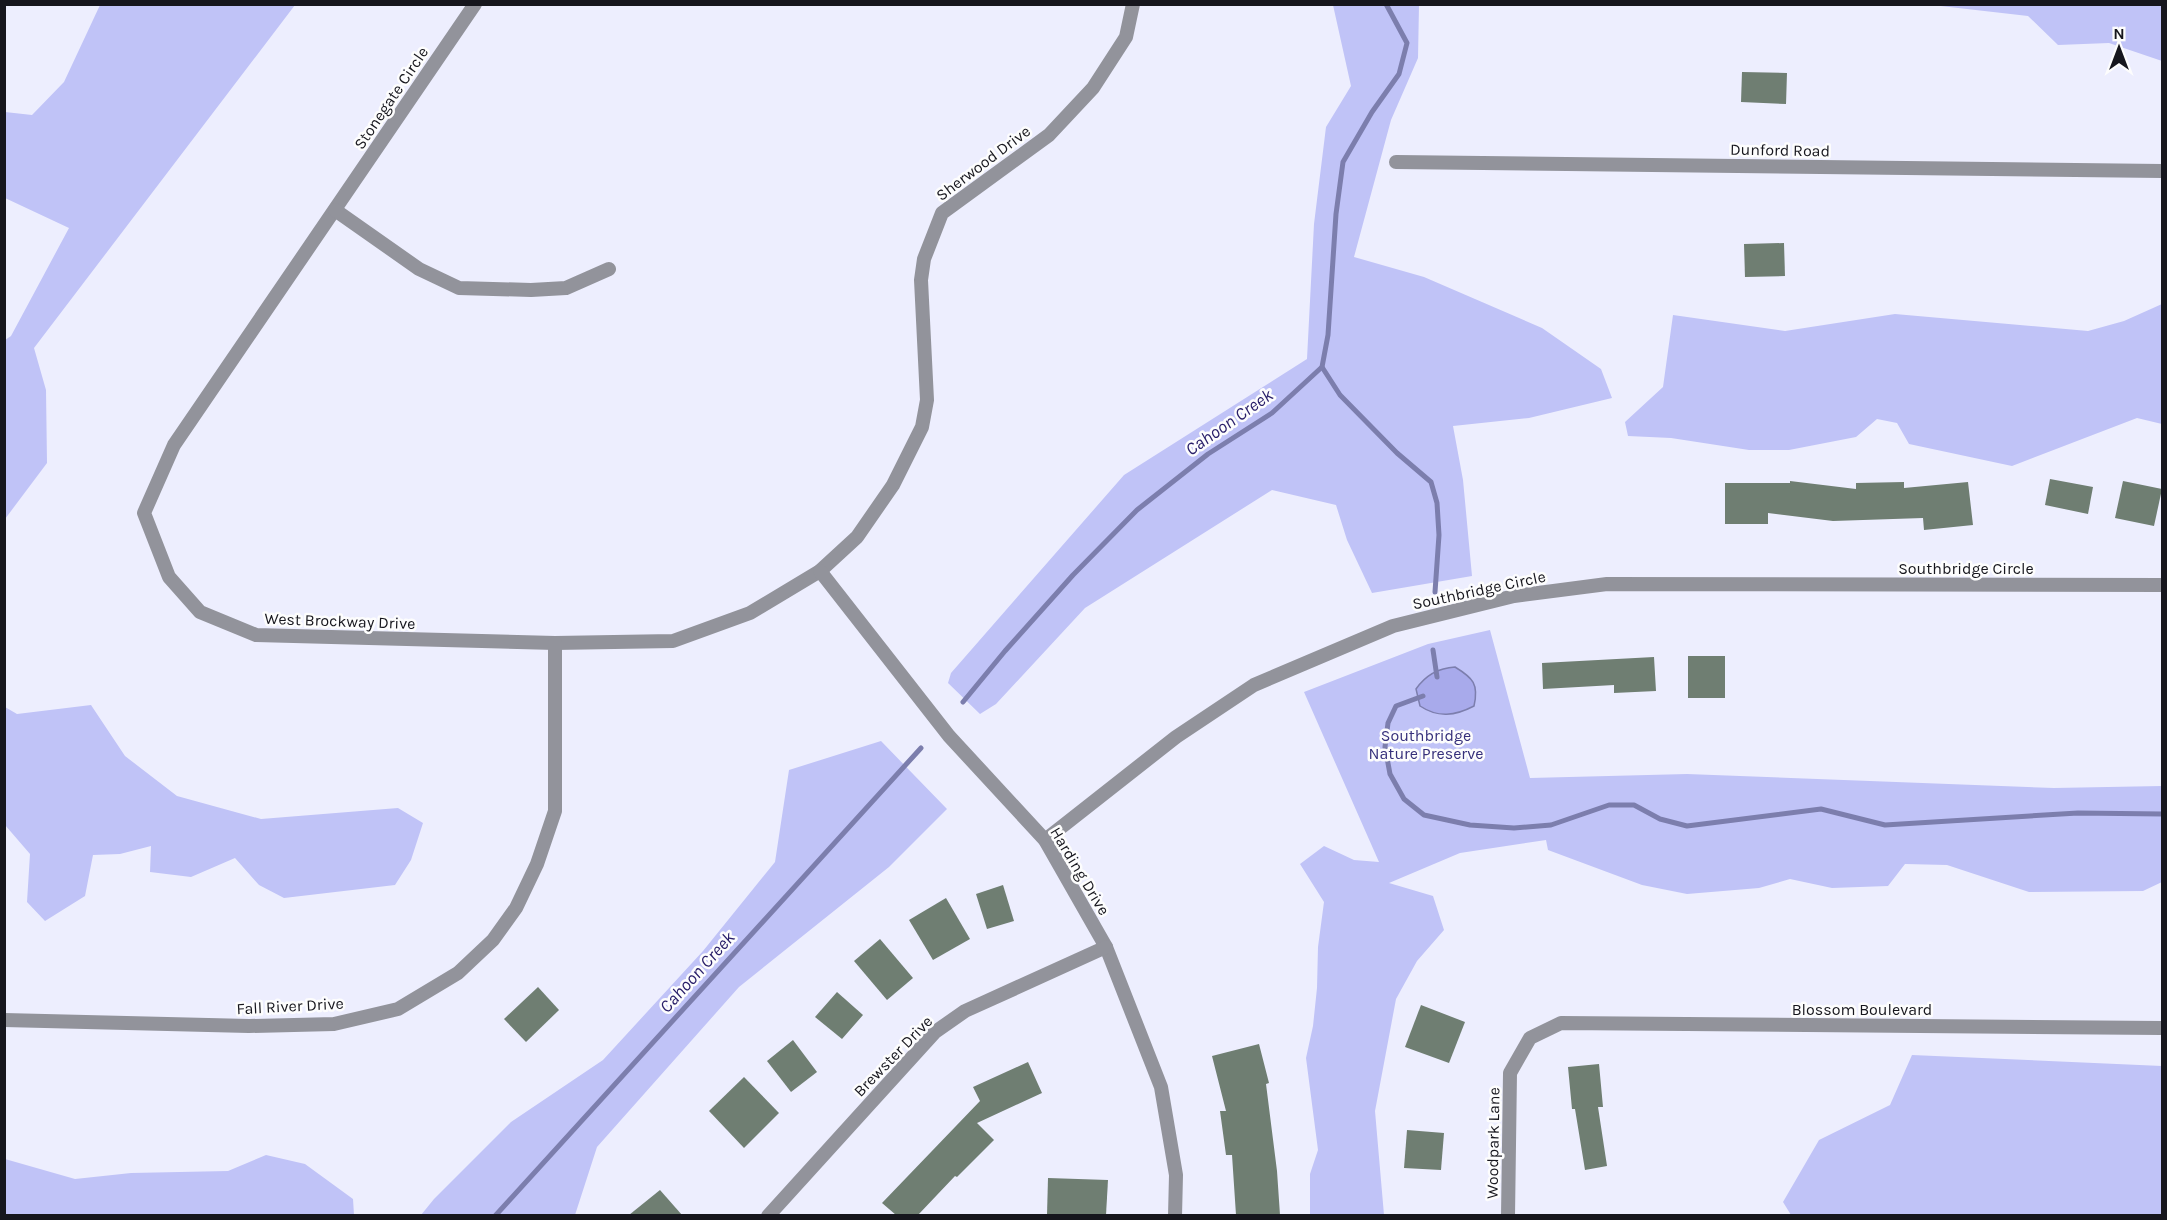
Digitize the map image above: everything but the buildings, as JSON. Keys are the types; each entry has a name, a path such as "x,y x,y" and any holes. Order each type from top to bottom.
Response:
{"street":[{"name":"Stonegate Circle","path":"335,210 475,4"},
{"name":"Sherwood Drive","path":"857,537 893,485 922,427 927,400 921,280 924,259 942,213 1049,135 1093,88 1126,37 1134,4"},
{"name":"Dunford Road","path":"1396,162 2163,171"},
{"path":"335,210 419,269 459,288 531,290 566,288 609,269"},
{"name":"West Brockway Drive","path":"335,210 174,445 144,513 169,577 200,612 256,635 555,643 673,641 750,613 820,571 857,537"},
{"name":"Harding Drive","path":"820,571 949,736 1045,840 1106,947 1161,1087 1176,1176 1174,1215"},
{"name":"Southbridge Circle","path":"1045,840 1176,737 1254,685 1393,626 1514,596 1607,584 2163,585"},
{"name":"Fall River Drive","path":"4,1020 249,1026 334,1024 398,1009 458,973 493,940 516,908 537,864 555,811 555,643"},
{"name":"Brewster Drive","path":"768,1215 934,1032 966,1011 1106,947"},
{"name":"Blossom Boulevard","path":"1561,1023 2163,1028"},
{"name":"Woodpark Lane","path":"1508,1215 1510,1073 1530,1038 1561,1023"}],"green space":[{"path":"100,5 295,5 34,348 46,390 47,463 5,519 5,340 11,336 69,228 5,198 5,112 32,115 64,82"},
{"path":"1333,5 1419,5 1418,58 1391,120 1354,257 1424,277 1542,328 1601,369 1612,398 1529,418 1453,426 1463,480 1472,576 1372,593 1347,540 1336,505 1272,490 1085,608 996,704 980,714 948,683 951,673 1124,475 1307,359 1314,224 1326,127 1351,86"},
{"path":"1932,5 2162,5 2162,61 2109,43 2058,45 2028,16"},
{"path":"2162,304 2162,424 2137,418 2012,466 1909,444 1897,423 1877,419 1856,437 1789,450 1749,450 1671,438 1628,436 1625,422 1663,387 1673,315 1785,331 1895,314 2088,331 2124,321"},
{"name":"Southbridge Nature Preserve","path":"1490,630 1530,778 1687,774 2054,788 2162,786 2162,882 2143,891 2029,892 1947,865 1905,864 1888,886 1832,888 1790,879 1759,888 1687,894 1642,885 1548,850 1546,840 1460,853 1389,883 1433,896 1444,930 1417,961 1396,999 1375,1111 1384,1215 1310,1215 1310,1174 1318,1150 1306,1058 1313,1026 1318,947 1324,902 1300,864 1324,846 1354,860 1379,862 1304,692 1428,644"},
{"path":"91,705 125,756 177,796 261,819 398,808 423,823 411,860 395,885 284,898 259,885 235,858 191,877 150,872 151,846 120,854 93,855 85,896 45,921 27,902 30,854 5,825 5,707 17,714"},
{"path":"881,741 947,809 889,867 739,987 597,1147 575,1215 421,1215 511,1122 603,1060 703,951 775,862 789,770"},
{"path":"1912,1055 2162,1066 2162,1215 1791,1215 1783,1202 1819,1140 1890,1105"},
{"path":"266,1155 305,1164 353,1199 354,1215 5,1215 5,1159 75,1179 131,1173 228,1171"}],"shaded area":[{"path":"1455,667 1473,682 1476,692 1474,706 1453,714 1440,714 1420,706 1416,689 1420,684 1438,671"}],"waterway":[{"name":"Cahoon Creek","path":"963,702 1073,575 1137,510 1208,454 1272,413 1322,367 1328,335 1336,214 1343,162 1372,112 1399,74 1407,43 1386,4"},
{"path":"1322,367 1340,395 1397,453 1431,482 1437,503 1439,535 1435,592"},
{"path":"1433,650 1437,677"},
{"path":"1423,696 1396,706 1388,723 1385,747 1390,774 1404,799 1424,815 1470,825 1514,828 1551,825 1609,805 1634,805 1660,819 1687,826 1821,809 1885,825 2078,813 2162,814"},
{"name":"Cahoon Creek","path":"495,1216 921,748"}]}
